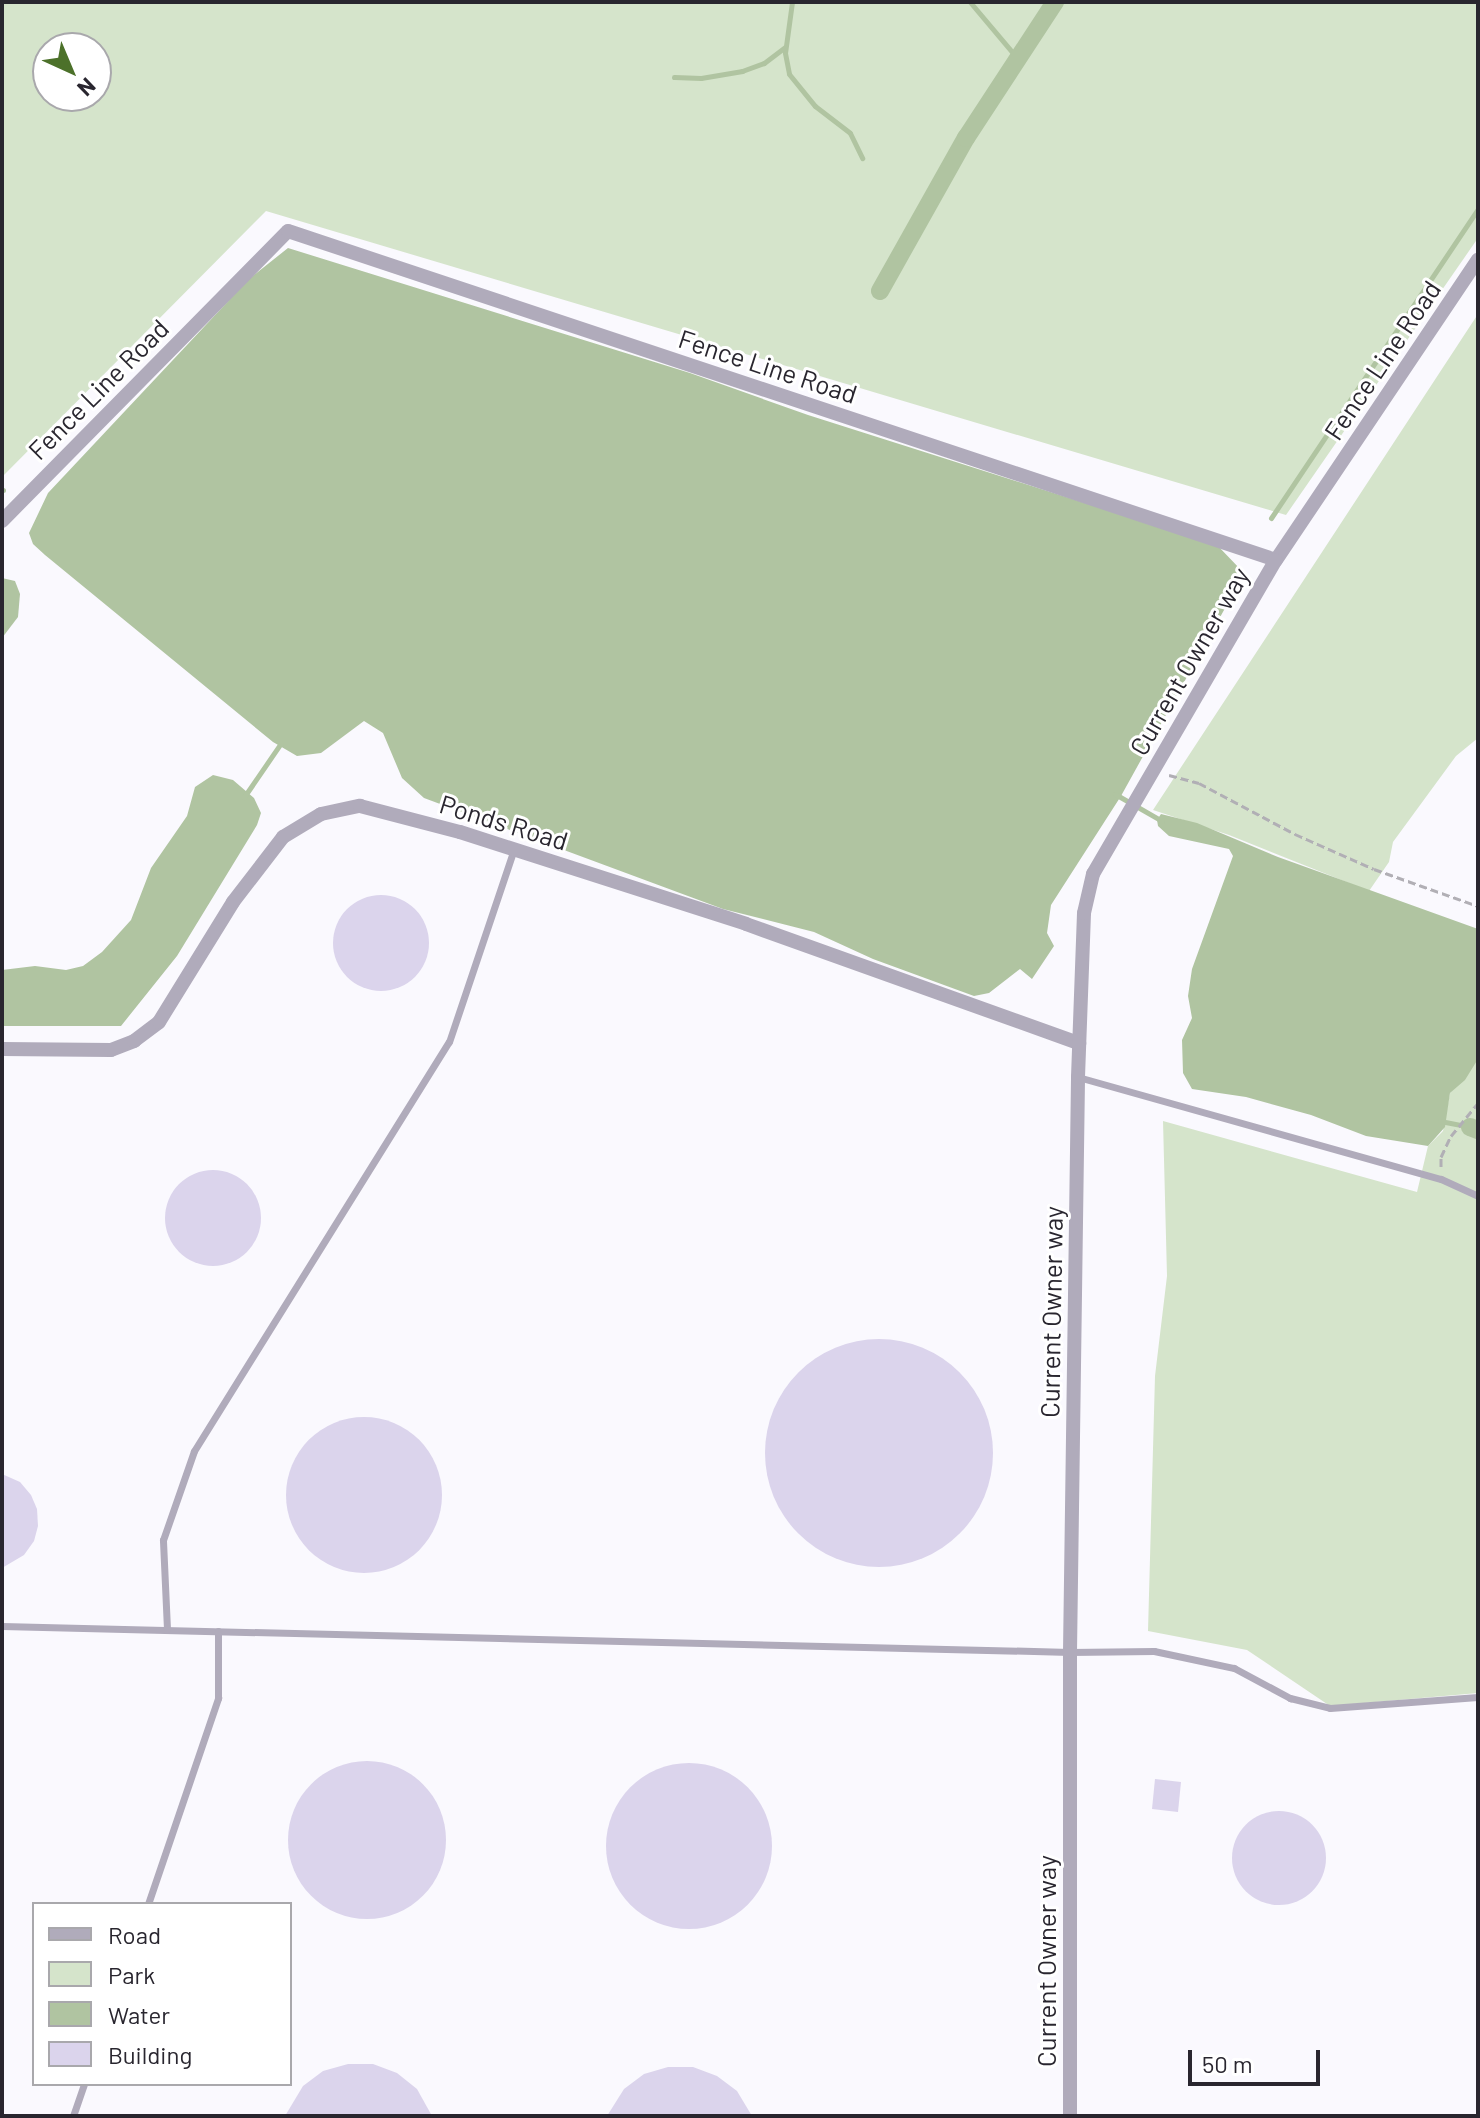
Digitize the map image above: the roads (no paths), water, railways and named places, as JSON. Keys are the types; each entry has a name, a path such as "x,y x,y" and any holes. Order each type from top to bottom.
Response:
{"street":[{"name":"Fence Line Road","path":"2,521 288,231 1276,560 1478,259"},
{"name":"Current Owner way","path":"1070,2116 1070,1652 1078,1077 1084,913 1093,874 1276,560"},
{"name":"Ponds Road","path":"2,1049 111,1050 134,1041 159,1022 233,902 283,837 321,814 360,806 514,849 746,924 1079,1043"}],"lane":[{"path":"167,1629 163,1540 194,1451 449,1042 514,849"},
{"path":"1078,1077 1441,1179 1478,1196"},
{"path":"2,1626 1070,1652 1154,1651 1234,1668 1290,1698 1330,1708 1478,1697"},
{"path":"149,1902 218,1698 218,1631"},
{"path":"73,2116 83,2086"}],"water":[{"path":"288,248 690,373 808,415 1217,545 1242,571 1234,592 1121,796 1051,905 1047,933 1054,946 1032,979 1020,969 989,993 974,996 873,959 814,932 723,909 424,798 402,778 383,733 364,721 321,753 297,756 273,742 33,544 29,533 48,493 249,279"},
{"path":"2,578 15,581 20,594 18,617 2,638"},
{"path":"213,775 233,780 254,798 261,813 257,825 177,956 121,1026 2,1026 2,970 35,966 66,970 83,966 102,952 131,920 151,868 187,816 195,787"},
{"path":"1161,814 1197,823 1278,857 1478,929 1478,1059 1465,1080 1450,1093 1445,1127 1428,1146 1366,1136 1311,1115 1246,1097 1192,1089 1183,1073 1182,1040 1192,1018 1188,996 1192,969 1233,856 1229,849 1169,836 1158,826 1157,820"}],"waterway":[{"path":"792,2 785,53 789,74 815,106 850,133 862,158"},
{"path":"970,2 1018,59"},
{"path":"880,291 966,138 1055,2"},
{"path":"674,77 701,78 742,71 764,63 785,47"},
{"path":"1271,518 1478,209"},
{"path":"244,797 281,743"},
{"path":"1115,794 1162,821"},
{"path":"1440,1121 1470,1127"},
{"path":"1470,1127 1478,1130"}]}
